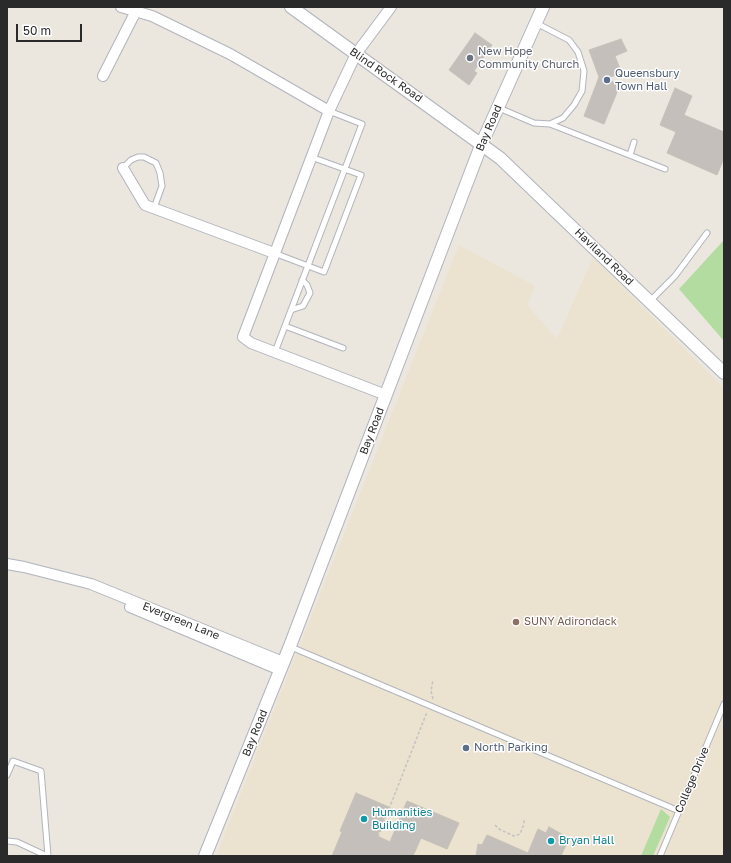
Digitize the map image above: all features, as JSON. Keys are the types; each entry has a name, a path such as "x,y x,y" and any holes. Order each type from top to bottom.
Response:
{"street":[{"path":"121,7 136,11 154,12 330,111"},
{"name":"Blind Rock Road","path":"291,7 482,143"},
{"path":"386,395 251,343 243,337 274,253 330,111 356,54 391,7"},
{"name":"Bay Road","path":"205,856 290,646 482,143 542,7"},
{"path":"103,76 136,11"},
{"name":"Haviland Road","path":"482,143 522,177 724,373"},
{"path":"123,168 145,205 274,253"},
{"name":"Evergreen Lane","path":"7,564 56,575 78,582 90,590 281,666"}],"lane":[{"path":"535,22 569,40 578,52 584,70 582,91 574,105 563,118 550,124"},
{"path":"498,107 534,122 550,124 665,169"},
{"path":"275,352 362,124 330,111"},
{"path":"630,155 634,142"},
{"path":"123,168 131,160 138,157 151,159 160,170 162,186 154,208"},
{"path":"274,253 324,272 361,176 311,157"},
{"path":"650,301 675,276 707,234"},
{"path":"291,310 303,306 310,293 307,284 302,280"},
{"path":"285,326 343,348"},
{"path":"290,646 437,707 679,812"},
{"name":"College Drive","path":"660,856 724,704"},
{"path":"7,774 13,761 41,771 48,856 17,842 7,840"}],"path":[{"path":"433,680 431,691 433,699"},
{"path":"378,837 428,710"},
{"path":"495,825 499,829 514,836 520,834 524,824 524,819"}],"shaded area":[{"name":"SUNY Adirondack","path":"459,245 535,286 527,305 557,339 593,258 724,388 724,856 216,856"}],"green space":[{"path":"724,240 724,341 679,289"},
{"path":"661,809 670,817 653,856 641,856"}],"building":[{"name":"New Hope Community Church","path":"475,33 492,45 474,71 477,73 469,85 449,70"},
{"name":"Queensbury Town Hall","path":"621,39 627,51 615,56 622,74 604,78 620,85 604,124 584,116 599,77 589,50"},
{"path":"675,88 692,96 684,115 724,132 724,158 717,175 667,153 676,132 660,125"},
{"path":"356,793 389,807 377,836 390,842 407,801 459,823 447,849 421,838 413,856 332,856 342,832 340,831"},
{"name":"Bryan Hall","path":"549,827 569,838 561,856 476,856 478,844 482,845 487,835 528,853 538,829 546,833"}],"place":[{"name":"New Hope Community Church","path":"470,58"},
{"name":"Queensbury Town Hall","path":"607,80"},
{"name":"SUNY Adirondack","path":"516,622"},
{"name":"North Parking","path":"466,748"},
{"name":"Humanities Building","path":"364,819"},
{"name":"Bryan Hall","path":"551,841"}]}
